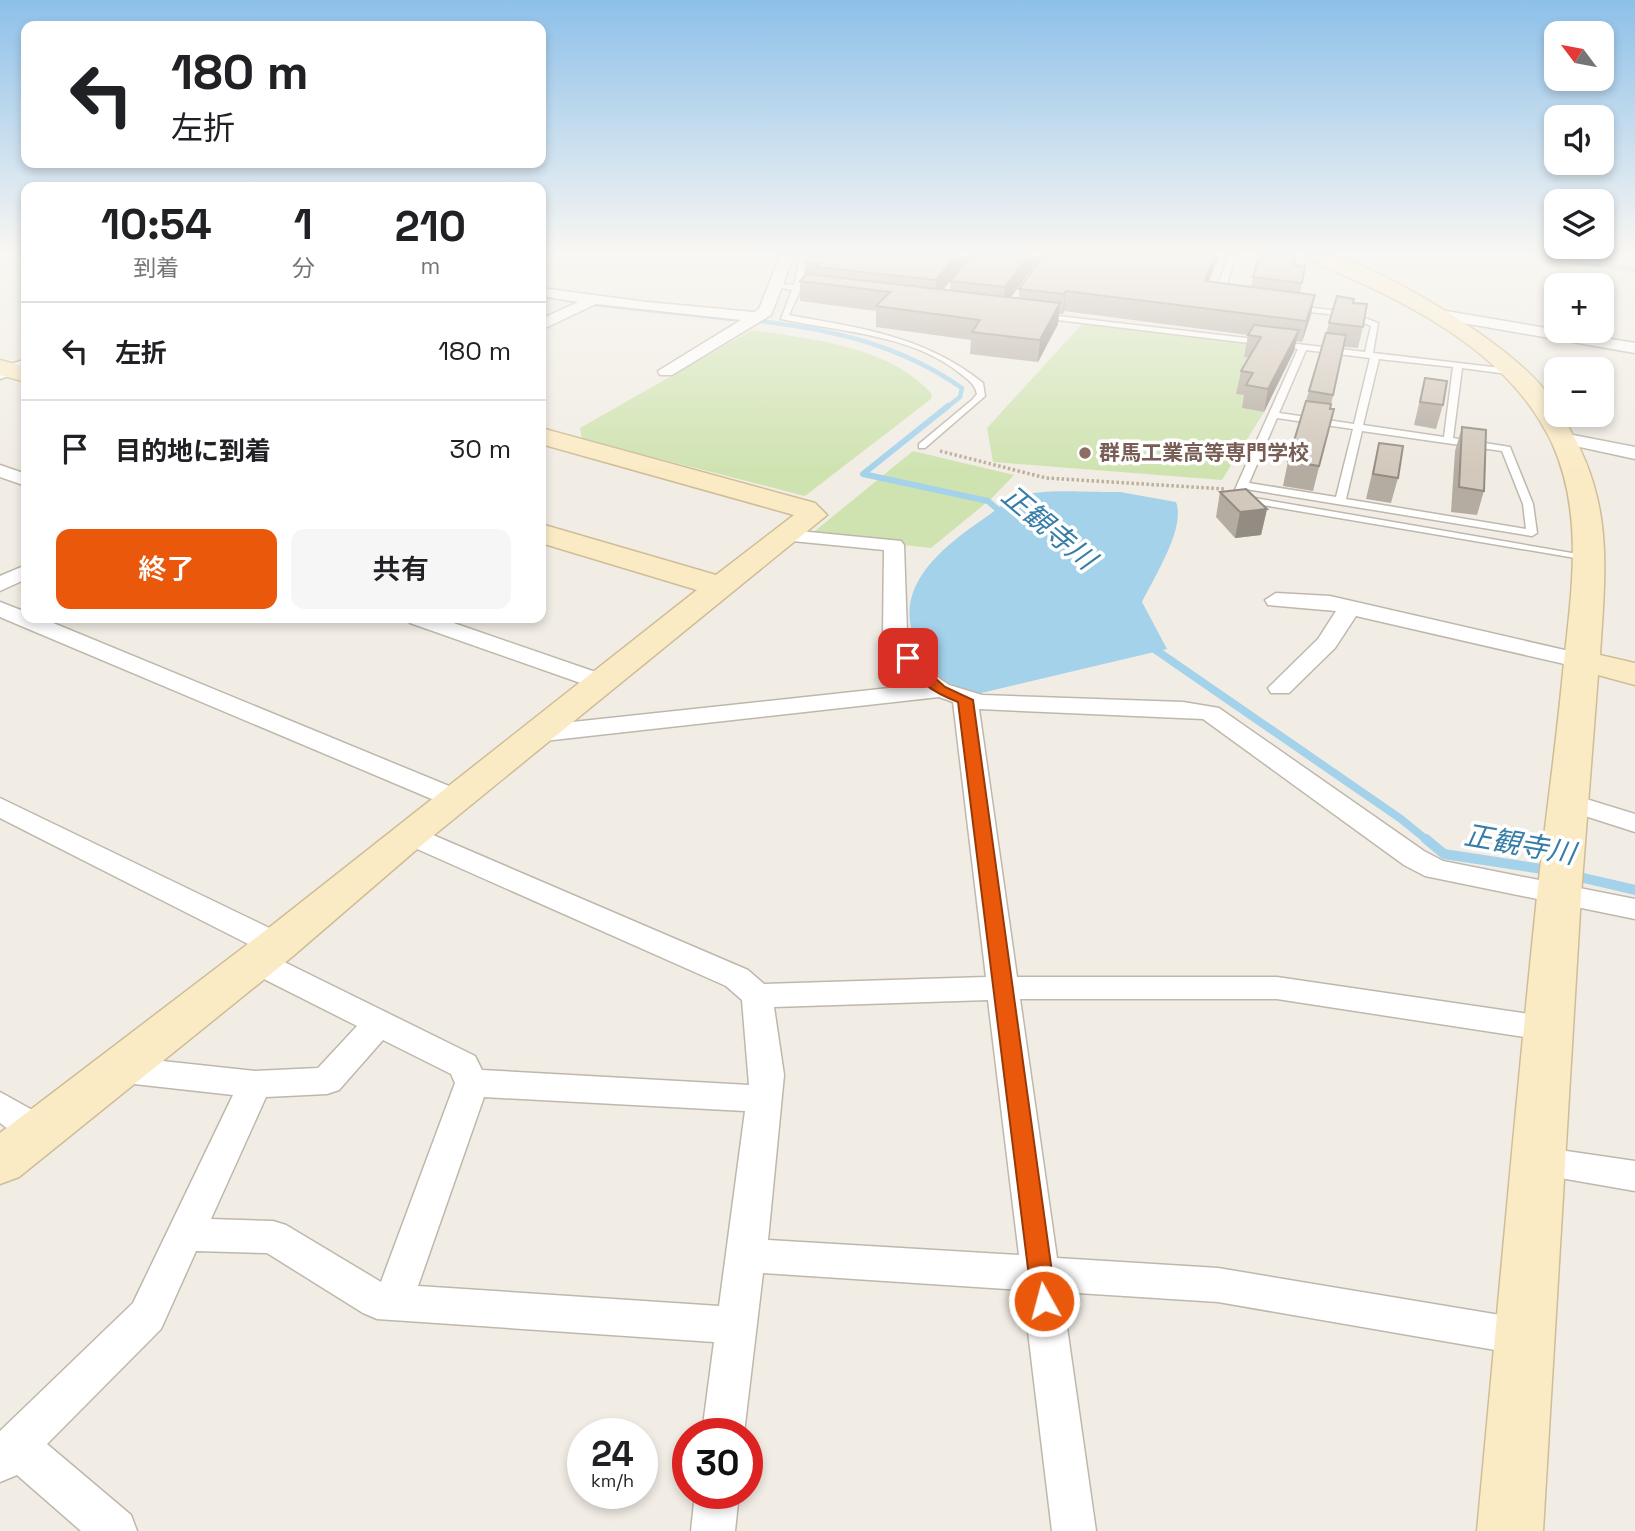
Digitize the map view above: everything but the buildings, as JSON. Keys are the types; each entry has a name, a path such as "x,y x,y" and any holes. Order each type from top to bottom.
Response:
{"street":[{"path":"666,371 739,327"},
{"path":"1453,327 1515,372 1563,438 1581,482 1591,538 1570,802 1559,895 1510,1531"},
{"path":"1513,327 1635,348"},
{"path":"0,1162 266,953 409,835 789,536 812,515 805,509 546,437"},
{"path":"1563,438 1635,453"},
{"path":"0,471 21,478"},
{"path":"546,534 722,587"},
{"path":"789,536 894,545 895,633 908,658 925,679 952,695 1003,989 1074,1531"},
{"path":"0,584 21,574"},
{"path":"1276,600 1330,603 1635,674"},
{"path":"1280,688 1326,643 1349,608"},
{"path":"0,609 21,618"},
{"path":"34,623 456,799"},
{"path":"432,623 601,682"},
{"path":"535,734 952,695 1183,709 1210,713 1414,858 1435,869 1635,909"},
{"path":"1570,802 1635,823"},
{"path":"0,807 266,953 379,1023 463,1065 472,1083 393,1301"},
{"path":"409,835 737,978 757,996 767,1075 747,1255 725,1418"},
{"path":"757,996 1003,989 1277,988 1550,1029"},
{"path":"116,1069 254,1084 327,1081 379,1023"},
{"path":"472,1083 764,1099"},
{"path":"115,1531 8,1453 147,1316 254,1084"},
{"path":"0,1106 40,1131"},
{"path":"1539,1162 1635,1176"},
{"path":"186,1235 273,1237 377,1301 736,1325"},
{"path":"747,1255 1041,1276 1218,1285 1524,1337"},
{"path":"713,1531 715,1509"}],"lane":[{"path":"836,327 904,341 952,363 980,385 982,394 975,402 922,446"},
{"path":"1136,327 1515,372"},
{"path":"1340,501 1359,427 1375,327"},
{"path":"1303,348 1276,415 1237,498 1589,559"},
{"path":"1448,441 1458,366"},
{"path":"1241,487 1532,533 1528,504 1506,449 1276,415"}],"path":[{"path":"922,446 1046,478 1241,487"}],"green space":[{"path":"1079,327 1120,327 1251,343 1244,357 1255,362 1242,408 1264,412 1222,480 993,462 987,428"},
{"path":"752,330 848,347 872,355 915,378 932,394 931,399 805,496 582,439 580,428"},
{"path":"913,451 1014,475 992,498 931,548 810,535"}],"water":[{"path":"1051,492 1120,492 1176,502 1177,525 1173,538 1142,602 1167,649 973,695 939,677 919,649 911,628 910,607 915,588 925,570 940,553 958,537 1014,498"}],"waterway":[{"name":"正観寺川","path":"804,327 862,340 913,360 937,373 962,388 960,397 946,408"},
{"name":"正観寺川","path":"948,406 863,474 988,501 1005,516"},
{"name":"正観寺川","path":"1150,646 1401,819 1428,841"},
{"name":"正観寺川","path":"1426,839 1444,854 1549,870"},
{"name":"正観寺川","path":"1575,876 1635,890"}],"place":[{"name":"群馬工業高等専門学校","path":"1085,453"}],"route":[{"path":"908,658 925,679 940,690 965,700 1044,1301"}]}
